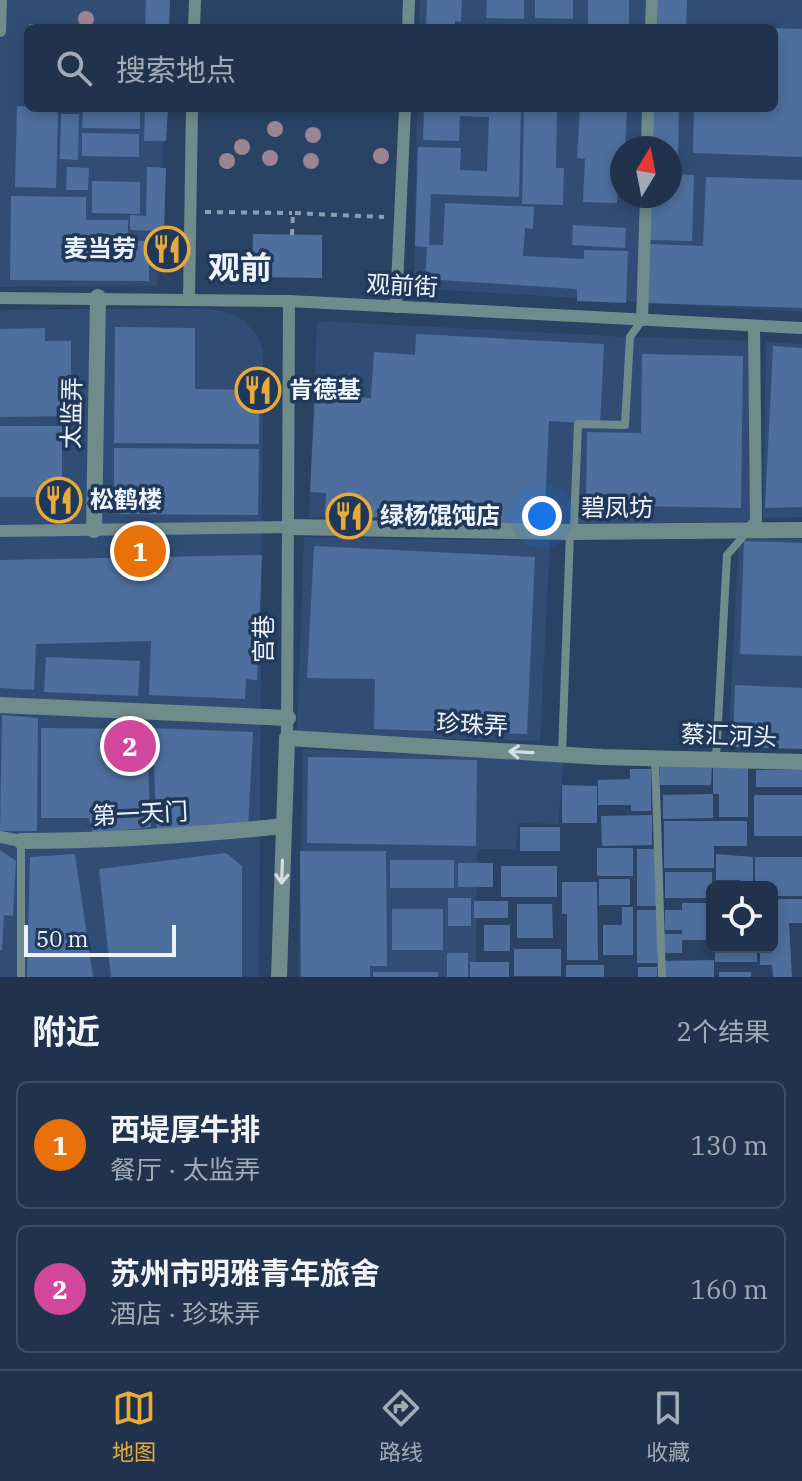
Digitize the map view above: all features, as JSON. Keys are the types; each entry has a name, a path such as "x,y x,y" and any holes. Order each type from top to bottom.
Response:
{"street":[{"path":"0,31 1,0"},
{"path":"194,24 195,0"},
{"path":"408,24 409,0"},
{"path":"651,24 652,0"},
{"path":"189,299 192,112"},
{"path":"396,307 405,112"},
{"path":"647,136 648,112"},
{"path":"642,320 646,208"},
{"name":"太监弄","path":"94,530 98,297"},
{"name":"观前街","path":"0,298 289,301 802,328"},
{"name":"宫巷","path":"279,977 288,718 289,301"},
{"path":"748,531 756,521 757,341 754,326"},
{"path":"0,531 289,527"},
{"name":"碧凤坊","path":"289,527 570,532 802,530"},
{"path":"0,705 288,718"},
{"name":"珍珠弄","path":"287,738 655,758"},
{"name":"蔡汇河头","path":"655,758 802,762"},
{"name":"第一天门","path":"0,837 21,841 148,838 284,826"}],"lane":[{"path":"562,754 570,532 574,524 578,424 625,425 630,337 642,320"},
{"path":"716,760 727,555 748,531"},
{"path":"655,758 662,977"},
{"path":"21,841 21,977"}],"path":[{"path":"190,212 400,218"},
{"path":"292,235 293,213"}],"shaded area":[{"path":"0,0 169,0 168,24 24,24 24,112 165,112 157,286 0,287"},
{"path":"420,0 802,0 802,312 414,288 417,112 778,112 778,24 419,24"},
{"path":"205,308 231,313 244,321 257,335 263,350 259,977 0,977 0,310"},
{"path":"317,321 757,341 756,521 574,524 309,517"},
{"path":"766,342 802,344 802,517 763,518"},
{"path":"304,537 550,541 540,741 297,735"},
{"path":"739,539 802,539 802,749 728,747"},
{"path":"303,749 564,760 558,824 518,823 516,849 477,849 476,977 298,977"}],"building":[{"path":"146,0 170,0 169,24 145,24"},
{"path":"427,0 462,0 461,22 426,24"},
{"path":"487,0 524,0 524,19 486,18"},
{"path":"535,0 573,0 573,19 535,18"},
{"path":"588,0 629,0 629,24 588,24"},
{"path":"658,0 687,0 686,24 657,24"},
{"path":"778,28 802,29 802,157 693,153 694,112 778,112"},
{"path":"17,106 24,106 24,112 58,112 56,188 15,187"},
{"path":"83,112 140,112 140,129 82,128"},
{"path":"145,112 168,112 166,141 144,141"},
{"path":"424,112 521,112 519,197 431,194 429,245 443,245 445,203 534,207 533,229 525,228 523,256 584,259 584,250 628,251 626,303 577,301 577,289 425,279 427,247 415,246 418,147 461,148 460,170 487,171 489,117 460,116 459,141 423,140"},
{"path":"524,112 557,112 556,168 564,168 563,205 522,204"},
{"path":"580,112 627,112 626,136 610,136 610,203 583,202 585,159 577,158"},
{"path":"652,112 679,112 678,136 651,136"},
{"path":"61,114 79,114 78,160 60,159"},
{"path":"82,133 139,134 139,157 82,156"},
{"path":"67,167 89,168 88,190 66,190"},
{"path":"147,167 166,168 164,231 130,230 130,215 146,216"},
{"path":"682,174 694,175 692,241 650,240 651,208 682,208"},
{"path":"706,177 802,180 802,308 648,303 650,244 703,246"},
{"path":"92,181 140,182 140,214 92,213"},
{"path":"11,196 86,197 86,220 128,220 128,240 149,241 149,281 10,280"},
{"path":"573,225 626,228 625,248 572,245"},
{"path":"253,234 322,235 322,278 252,277"},
{"path":"115,327 195,328 195,389 259,390 259,444 114,443"},
{"path":"45,328 45,341 71,341 71,416 0,417 0,329"},
{"path":"416,334 604,344 600,424 549,421 544,527 325,514 326,493 310,492 315,395 371,398 374,352 415,355"},
{"path":"773,346 802,348 802,507 765,508"},
{"path":"642,354 743,356 741,508 586,505 587,432 641,433"},
{"path":"0,426 62,426 62,497 0,497"},
{"path":"114,448 259,449 258,515 114,514"},
{"path":"744,541 802,543 802,656 740,654"},
{"path":"314,546 535,557 527,734 374,729 375,679 307,678"},
{"path":"262,555 257,680 246,679 245,699 149,695 151,641 36,644 34,690 0,688 0,560"},
{"path":"46,657 140,661 138,696 44,692"},
{"path":"735,685 802,688 802,749 733,747"},
{"path":"2,715 38,718 37,831 0,831"},
{"path":"41,728 146,729 151,827 93,834 89,818 41,818"},
{"path":"152,728 253,732 248,828 157,833"},
{"path":"308,757 477,760 476,846 307,843"},
{"path":"660,766 712,766 711,785 660,785"},
{"path":"713,767 748,767 748,817 719,817 719,794 713,794"},
{"path":"630,769 651,769 651,811 631,811 631,805 598,805 598,780 630,779"},
{"path":"756,770 802,770 802,787 756,787"},
{"path":"562,785 597,786 597,823 562,823"},
{"path":"713,794 713,818 663,819 663,795"},
{"path":"754,795 802,795 802,836 754,836"},
{"path":"652,815 652,845 602,846 601,816"},
{"path":"664,821 747,821 747,846 714,846 714,868 664,868"},
{"path":"520,827 560,827 560,851 520,851"},
{"path":"597,848 633,848 633,876 597,876"},
{"path":"637,849 657,849 657,906 637,906"},
{"path":"0,850 16,861 13,916 4,915 2,950 0,950"},
{"path":"300,851 386,851 387,966 370,966 370,977 301,977"},
{"path":"226,853 242,866 242,977 111,977 99,869"},
{"path":"75,854 93,977 27,977 30,857"},
{"path":"716,854 753,857 753,881 716,880"},
{"path":"755,857 802,857 802,896 778,896 778,881 755,881"},
{"path":"390,860 454,860 454,888 390,888"},
{"path":"458,863 493,863 493,887 458,887"},
{"path":"501,866 557,866 557,897 501,897"},
{"path":"665,872 712,872 712,881 706,881 706,898 665,898"},
{"path":"599,879 630,879 630,905 599,905"},
{"path":"562,882 597,882 598,960 567,960 567,914 562,914"},
{"path":"448,898 471,898 471,926 448,926"},
{"path":"778,899 802,899 802,923 789,923 792,977 773,977 772,965 760,965 760,953 778,953"},
{"path":"474,901 508,901 508,918 474,918"},
{"path":"682,903 706,903 706,940 682,940 682,953 663,953 663,934 682,934 682,930 665,930 665,910 682,910"},
{"path":"517,904 552,904 553,938 517,938"},
{"path":"622,907 633,907 633,955 603,955 603,925 622,925"},
{"path":"392,909 443,909 443,950 392,950"},
{"path":"637,910 657,910 657,963 637,963"},
{"path":"484,925 510,925 510,951 484,951"},
{"path":"514,949 561,949 561,976 514,976"},
{"path":"447,953 468,953 468,977 447,977"},
{"path":"715,953 757,953 757,962 715,962"},
{"path":"714,960 714,977 662,977 662,961"},
{"path":"470,962 509,962 509,977 470,977"},
{"path":"566,965 604,965 604,977 566,977"},
{"path":"638,967 657,967 657,977 638,977"},
{"path":"373,972 438,972 438,977 373,977"},
{"path":"719,972 751,972 751,977 719,977"}],"place":[{"name":"麦当劳","path":"167,249"},
{"name":"肯德基","path":"258,390"},
{"name":"松鹤楼","path":"59,500"},
{"name":"绿杨馄饨店","path":"349,516"},
{"name":"西堤厚牛排","path":"140,551"},
{"name":"苏州市明雅青年旅舍","path":"130,746"}],"district":[{"name":"观前","path":"240,268"}]}
